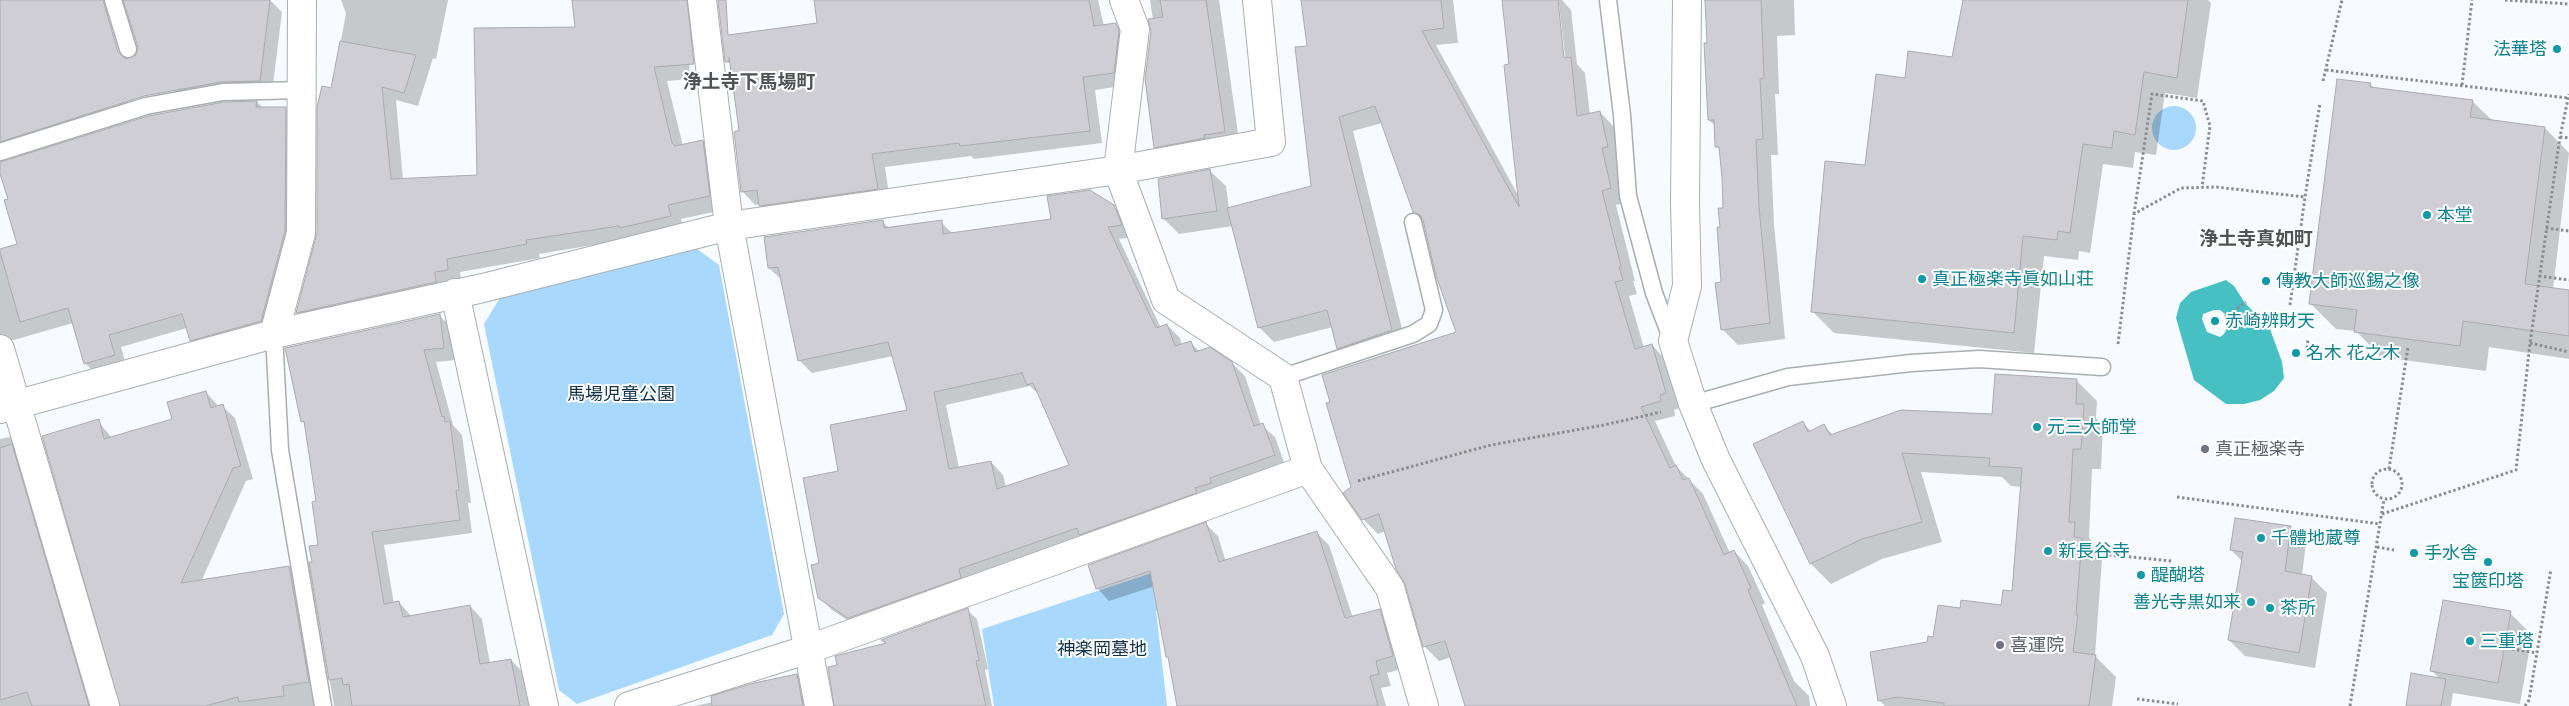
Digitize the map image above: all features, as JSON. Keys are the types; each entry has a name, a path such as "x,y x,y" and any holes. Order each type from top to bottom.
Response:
{"street":[{"path":"274,334 302,233 302,0"},
{"path":"702,0 729,226 819,706"},
{"path":"1124,0 1135,29 1118,170 1166,300 1283,377 1316,480 1390,588 1424,706"},
{"path":"8,407 274,334 455,293 729,226 1118,170 1271,142 1257,0"},
{"path":"1687,0 1685,202 1687,286 1673,341 1693,404 1721,469 1815,656 1832,706"},
{"path":"455,293 544,706"},
{"path":"0,349 8,407 105,706"},
{"path":"629,706 809,649 1316,480"}],"lane":[{"path":"113,0 128,49"},
{"path":"1608,0 1622,115 1628,196 1654,293 1673,341"},
{"path":"0,152 146,106 223,92 302,90"},
{"path":"1283,377 1414,334 1429,324 1434,310 1413,222"},
{"path":"274,334 280,450 323,706"},
{"path":"1693,404 1788,377 1911,363 1979,359 2102,367"}],"path":[{"path":"2323,81 2342,0"},
{"path":"2462,85 2472,0"},
{"path":"2505,0 2569,4"},
{"path":"2326,70 2569,96 2560,137 2539,276 2516,470 2382,514"},
{"path":"2116,353 2152,94 2203,101 2210,126 2202,188"},
{"path":"2290,306 2320,103"},
{"path":"2560,137 2569,138"},
{"path":"2134,214 2181,188 2216,187 2305,197"},
{"path":"2546,228 2569,231"},
{"path":"2539,276 2569,280"},
{"path":"2225,317 2246,302"},
{"path":"2307,348 2308,340"},
{"path":"2530,343 2569,352"},
{"path":"2389,469 2408,347"},
{"path":"1316,480 1491,445 1604,425 1693,404"},
{"path":"2389,469 2397,473 2402,482 2400,491 2394,498 2384,499 2376,494 2372,486 2373,477 2380,470 2389,469"},
{"path":"2177,497 2380,524"},
{"path":"2350,706 2384,499"},
{"path":"2376,547 2394,550"},
{"path":"2089,553 2172,561"},
{"path":"2525,706 2529,700 2551,569"},
{"path":"2512,649 2537,653"},
{"path":"2137,698 2178,704"}],"green space":[{"path":"2174,106 2186,110 2192,116 2196,128 2192,140 2186,146 2174,150 2162,146 2156,140 2152,128 2156,116 2162,110"},
{"name":"馬場児童公園","path":"697,249 719,265 784,614 772,635 577,704 559,690 484,324 500,298"},
{"name":"神楽岡墓地","path":"1155,572 1166,608 1156,611 1167,706 994,706 982,629"}],"shaded area":[{"path":"2226,280 2234,286 2245,303 2270,329 2282,362 2284,378 2274,391 2260,400 2244,404 2226,404 2194,380 2176,318 2180,303 2191,292","holes":["2220,310 2225,314 2230,323 2224,334 2220,337 2207,332 2202,319 2203,314"]}],"building":[{"path":"0,0 103,0 118,52 126,59 136,55 138,47 123,0 270,0 260,81 221,82 144,96 0,142"},
{"path":"572,0 687,0 694,64 654,67 672,143 675,146 703,140 710,196 668,205 671,216 620,228 619,226 526,240 527,244 447,259 448,270 435,272 436,282 296,313 317,233 317,107 322,86 331,88 340,41 416,55 404,93 382,87 391,179 477,175 474,28 575,27"},
{"path":"718,0 726,0 728,35 817,23 814,0 1089,0 1094,26 1116,23 1119,31 1114,73 1083,77 1090,131 960,146 959,143 872,154 878,189 759,206 757,190 741,192 734,132 739,130 729,57 729,62 725,62"},
{"path":"1160,0 1206,0 1225,132 1204,135 1205,138 1154,148 1145,79 1151,31 1148,19 1163,17"},
{"path":"1301,0 1441,0 1444,28 1422,31 1519,207 1504,65 1509,64 1502,0 1558,0 1564,58 1571,57 1577,116 1600,111 1608,147 1602,148 1611,188 1602,191 1623,280 1615,282 1635,349 1652,344 1666,393 1660,395 1661,401 1641,407 1670,468 1676,465 1683,480 1689,478 1724,555 1734,550 1751,588 1748,590 1797,706 1465,706 1445,641 1423,647 1405,584 1396,569 1379,514 1362,520 1343,493 1351,487 1326,403 1330,402 1322,375 1456,332 1436,276 1423,220 1420,215 1413,212 1375,106 1339,117 1392,330 1337,349 1327,310 1258,328 1227,208 1311,186 1295,47 1307,46"},
{"path":"1705,0 1761,0 1764,78 1760,79 1763,139 1756,140 1759,207 1770,323 1721,330 1715,283 1721,282 1717,227 1720,227 1718,208 1723,208 1722,178 1719,147 1715,147 1714,120 1708,120 1704,43 1707,43"},
{"path":"1963,0 2188,0 2177,78 2144,72 2135,135 2114,131 2112,148 2083,144 2070,233 2058,231 2057,240 2023,236 2014,333 1811,312 1825,161 1865,165 1876,74 1905,78 1908,51 1952,57"},
{"name":"本堂","path":"2337,79 2371,83 2370,87 2473,100 2470,117 2545,127 2525,284 2569,290 2569,336 2463,321 2460,346 2354,332 2357,310 2309,304"},
{"path":"257,101 256,107 286,107 285,231 261,321 190,341 182,314 109,335 115,355 84,364 68,308 20,322 0,252 0,249 17,244 4,200 8,199 0,174 0,162 148,116 224,102"},
{"path":"1210,169 1217,211 1162,219 1158,179"},
{"path":"1090,190 1114,205 1122,225 1108,227 1156,328 1167,324 1175,346 1191,341 1195,352 1210,347 1232,362 1254,426 1263,423 1275,455 1210,478 1211,483 1195,488 1197,493 1079,535 1077,528 959,569 961,578 848,618 818,598 811,565 819,563 803,478 838,471 830,425 907,410 888,342 798,361 778,267 768,268 764,237 883,220 884,228 942,220 943,234 1051,219 1047,196","holes":["1022,373 1027,385 1033,383 1069,465 997,489 991,461 949,469 934,392"]},
{"path":"440,314 444,348 424,350 442,417 444,416 445,422 450,421 459,490 456,491 460,520 372,532 384,604 399,601 403,617 470,605 480,664 511,659 520,706 352,706 349,684 343,685 342,678 329,680 309,562 312,562 309,546 318,545 312,502 316,501 304,421 301,422 285,348"},
{"path":"1995,374 2077,379 2076,404 2084,404 2081,449 2073,449 2069,522 2075,522 2074,537 2082,538 2076,615 2078,615 2073,652 2096,655 2089,706 1944,706 1944,703 1897,697 1878,701 1870,652 1927,642 1928,636 1933,637 1938,605 1960,608 1961,600 2001,605 2003,590 2012,591 2022,468 1989,466 1990,458 1902,453 1922,522 1862,539 1810,564 1753,444 1803,421 1808,432 1824,424 1830,435 1901,410 1992,414"},
{"path":"206,391 211,408 223,404 241,466 233,468 181,583 289,566 309,682 283,686 284,696 239,702 238,697 205,706 120,706 42,436 99,419 104,439 172,419 167,402"},
{"path":"12,444 89,706 32,706 27,692 0,700 0,448"},
{"name":"茶所","path":"2235,518 2291,526 2285,571 2312,576 2299,653 2228,640 2243,552 2230,550"},
{"path":"1206,522 1219,562 1317,531 1345,618 1380,609 1393,656 1376,661 1379,674 1370,676 1378,706 1177,706 1150,571 1096,589 1088,565"},
{"name":"三重塔","path":"2443,600 2511,611 2498,683 2430,671"},
{"path":"968,608 979,660 976,661 986,706 834,706 828,667 837,665 835,656 886,643 881,640"},
{"path":"2411,673 2446,679 2441,706 2406,706"},
{"path":"797,674 803,706 712,706 711,696 754,683"}],"place":[{"name":"法華塔","path":"2557,49"},
{"name":"本堂","path":"2427,215"},
{"name":"真正極楽寺眞如山荘","path":"1922,279"},
{"name":"傳教大師巡錫之像","path":"2266,281"},
{"name":"赤崎辨財天","path":"2215,321"},
{"name":"名木 花之木","path":"2296,353"},
{"name":"元三大師堂","path":"2037,427"},
{"name":"真正極楽寺","path":"2205,449"},
{"name":"千體地蔵尊","path":"2261,538"},
{"name":"新長谷寺","path":"2048,551"},
{"name":"手水舎","path":"2414,553"},
{"name":"宝篋印塔","path":"2488,562"},
{"name":"醍醐塔","path":"2141,575"},
{"name":"善光寺黒如来","path":"2251,602"},
{"name":"茶所","path":"2270,608"},
{"name":"三重塔","path":"2470,641"},
{"name":"喜運院","path":"2000,645"}],"district":[{"name":"浄土寺下馬場町","path":"749,82"},
{"name":"浄土寺真如町","path":"2256,239"}]}
